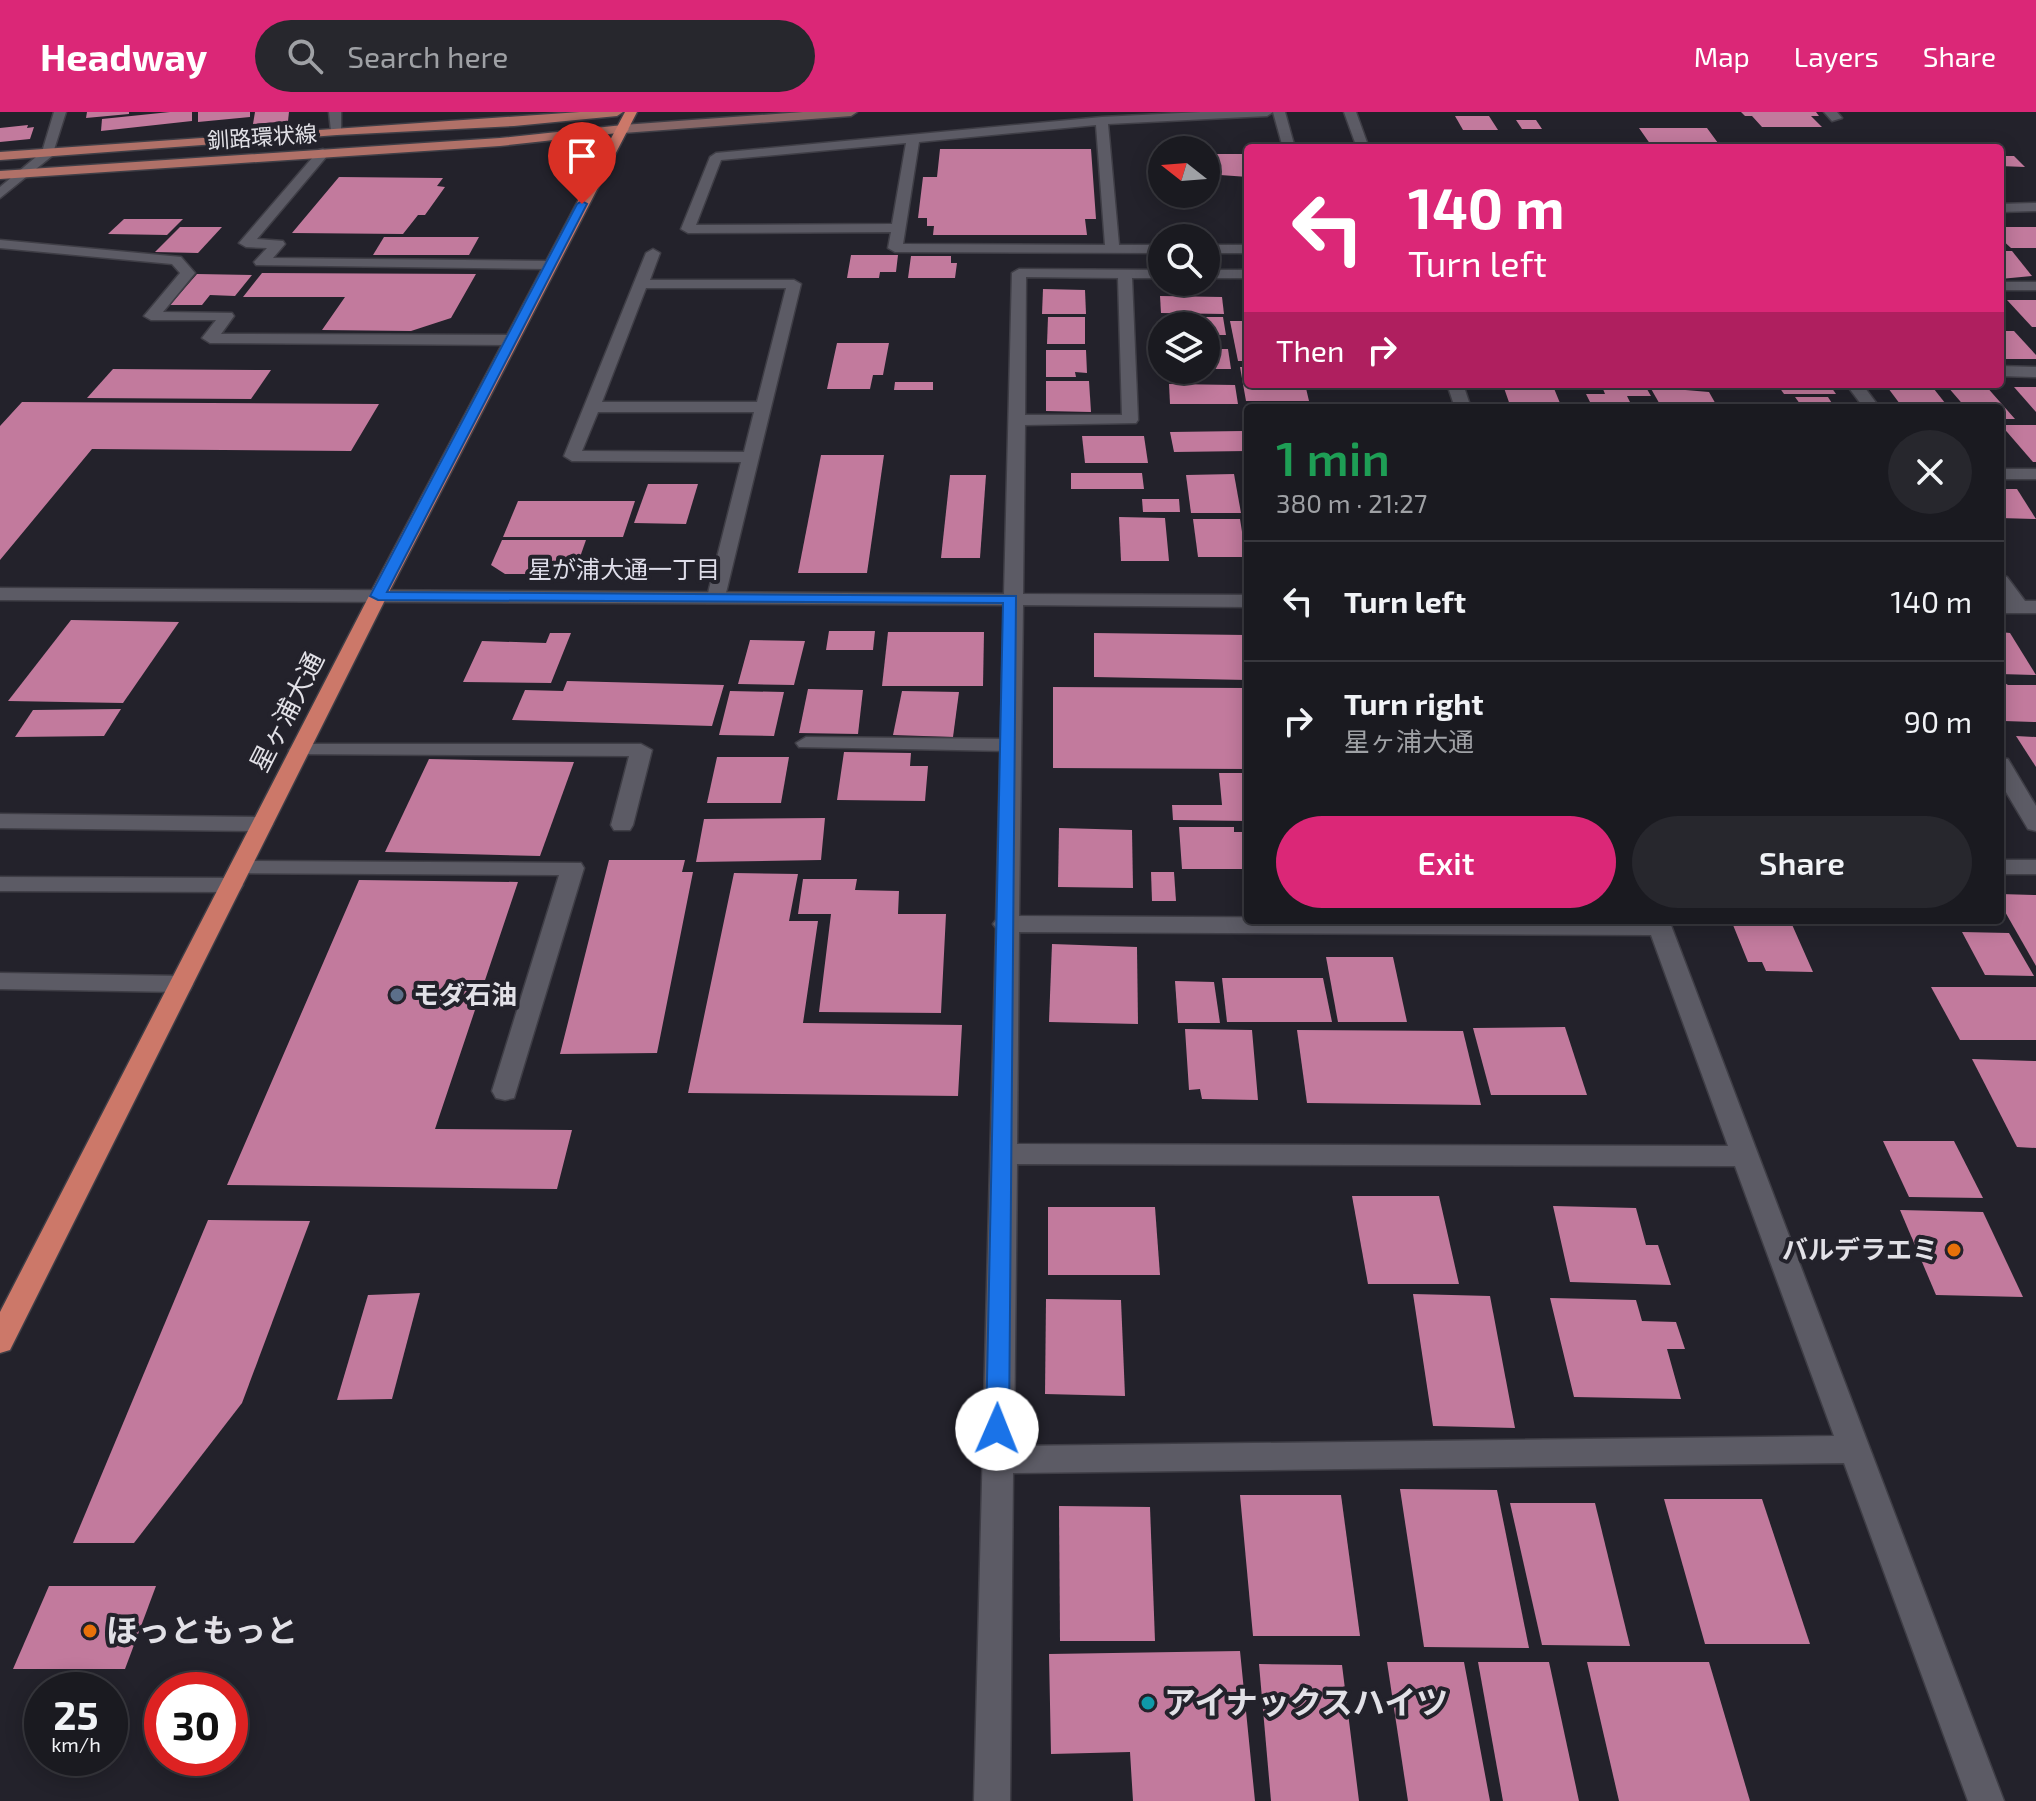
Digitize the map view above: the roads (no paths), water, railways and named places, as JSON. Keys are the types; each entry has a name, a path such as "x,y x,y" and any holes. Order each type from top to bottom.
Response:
{"highway":[{"name":"星ヶ浦大通","path":"0,1341 624,118"}],"main road":[{"path":"624,118 851,112"},
{"name":"釧路環状線","path":"0,156 337,131 624,118"},
{"name":"釧路環状線","path":"0,175 500,142 624,118"}],"street":[{"path":"0,194 48,153 60,112"},
{"path":"335,112 337,131"},
{"path":"899,228 688,229 716,157 1102,121 1267,112"},
{"path":"1279,112 1288,144"},
{"path":"1350,112 1362,144"},
{"path":"1102,121 1112,249"},
{"path":"913,139 895,248 1148,249"},
{"path":"323,153 246,243 278,244 261,262 549,265"},
{"path":"2004,208 2036,207"},
{"path":"0,244 176,260 188,273 151,316 227,316 210,338 510,340"},
{"path":"1220,249 1244,249"},
{"path":"653,253 572,456 751,457"},
{"path":"992,1801 1008,745 1019,273 1148,274"},
{"path":"1015,420 1130,420 1125,274"},
{"path":"1220,274 1244,274"},
{"path":"641,284 794,284 716,597"},
{"path":"2004,286 2036,286"},
{"path":"2004,371 2036,372"},
{"path":"592,407 763,407"},
{"path":"2004,474 2036,474"},
{"path":"2004,586 2019,607"},
{"path":"0,594 1244,601"},
{"path":"806,743 1008,745"},
{"path":"300,750 641,750 622,825"},
{"path":"2004,771 2036,824"},
{"path":"0,821 262,824"},
{"path":"2004,867 2036,867"},
{"path":"0,884 573,868 505,1091"},
{"path":"1005,924 1658,924 1986,1801"},
{"path":"0,981 181,984"},
{"path":"1002,1154 1745,1156"},
{"path":"997,1460 1855,1449"}],"place":[{"name":"モダ石油","path":"397,995"},
{"name":"バルデラエミ","path":"1954,1250"},
{"name":"ほっともっと","path":"90,1631"},
{"name":"アイナックスハイツ","path":"1148,1703"}],"district":[{"name":"星が浦大通一丁目","path":"624,570"}]}
